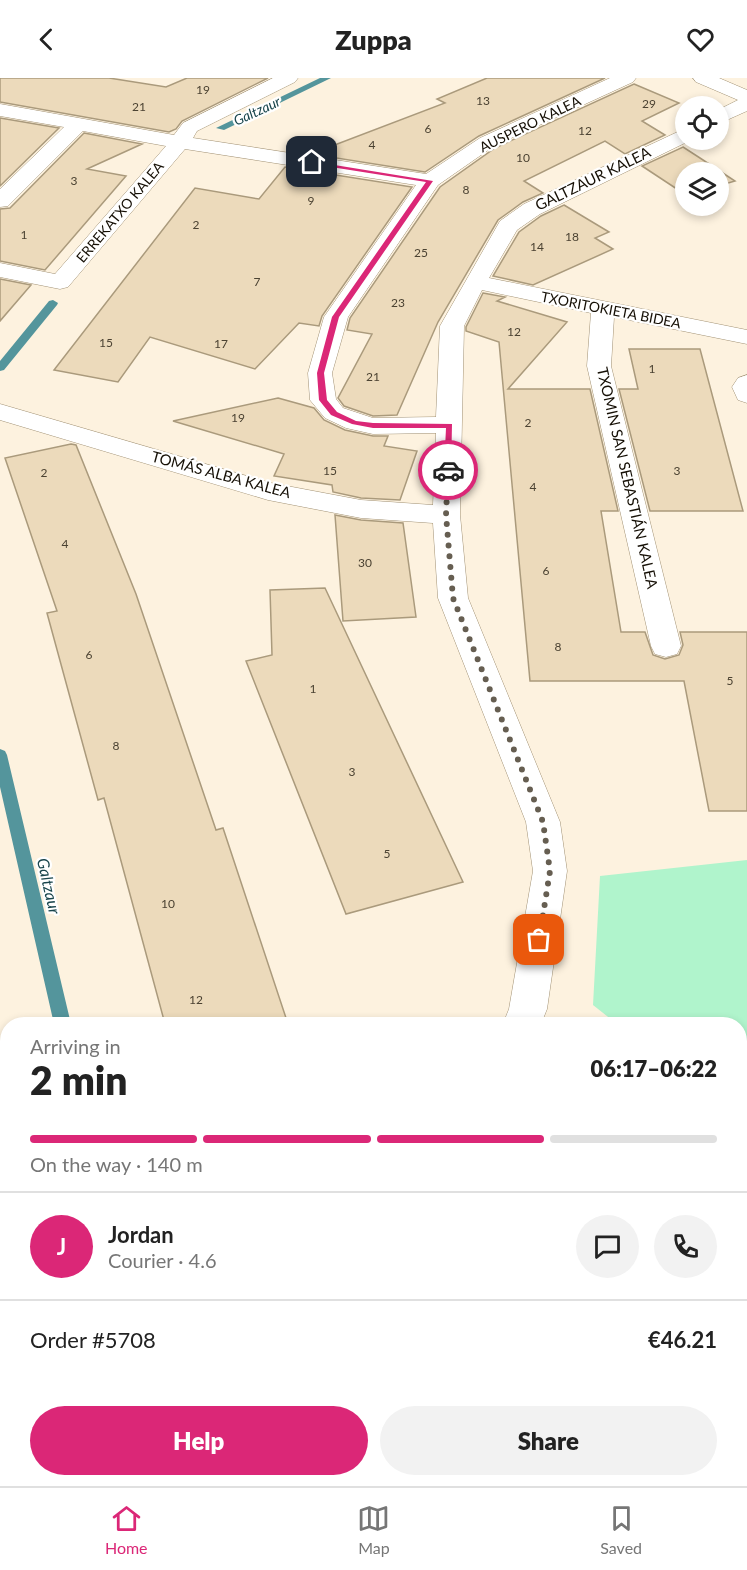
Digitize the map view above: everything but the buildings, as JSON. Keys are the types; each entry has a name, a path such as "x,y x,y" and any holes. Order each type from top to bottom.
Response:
{"street":[{"name":"ERREKATXO KALEA","path":"0,270 60,282 180,142 190,127 288,78"},
{"name":"AUSPERO KALEA","path":"450,425 373,426 355,423 334,414 323,400 321,373 336,317 430,181 487,142 626,78"},
{"path":"703,78 747,97"},
{"path":"729,112 747,103"},
{"name":"ERREKATXO KALEA","path":"0,110 180,142 430,181"},
{"path":"0,201 80,123"},
{"name":"GALTZAUR KALEA","path":"525,1017 550,871 543,822 453,598 446,515 453,326 475,282 508,226 532,209 675,139"},
{"name":"TXORITOKIETA BIDEA","path":"475,282 747,337"},
{"name":"TXOMIN SAN SEBASTIÁN KALEA","path":"603,309 599,366 666,646"},
{"path":"747,383 745,387 747,395"},
{"name":"TOMÁS ALBA KALEA","path":"0,412 268,491 361,509 446,515"}],"green space":[{"path":"747,860 747,1017 608,1017 593,1005 600,876"}],"waterway":[{"name":"Galtzaur","path":"221,128 327,78"},
{"name":"Galtzaur","path":"0,368 53,303"},
{"name":"Galtzaur","path":"0,755 61,1017"}],"way so far":[{"path":"448,470 446,515 453,598 543,822 550,871 539,940"}],"route":[{"path":"312,162 430,181 336,317 321,373 323,400 334,414 355,423 373,426 450,425 448,470"}]}
